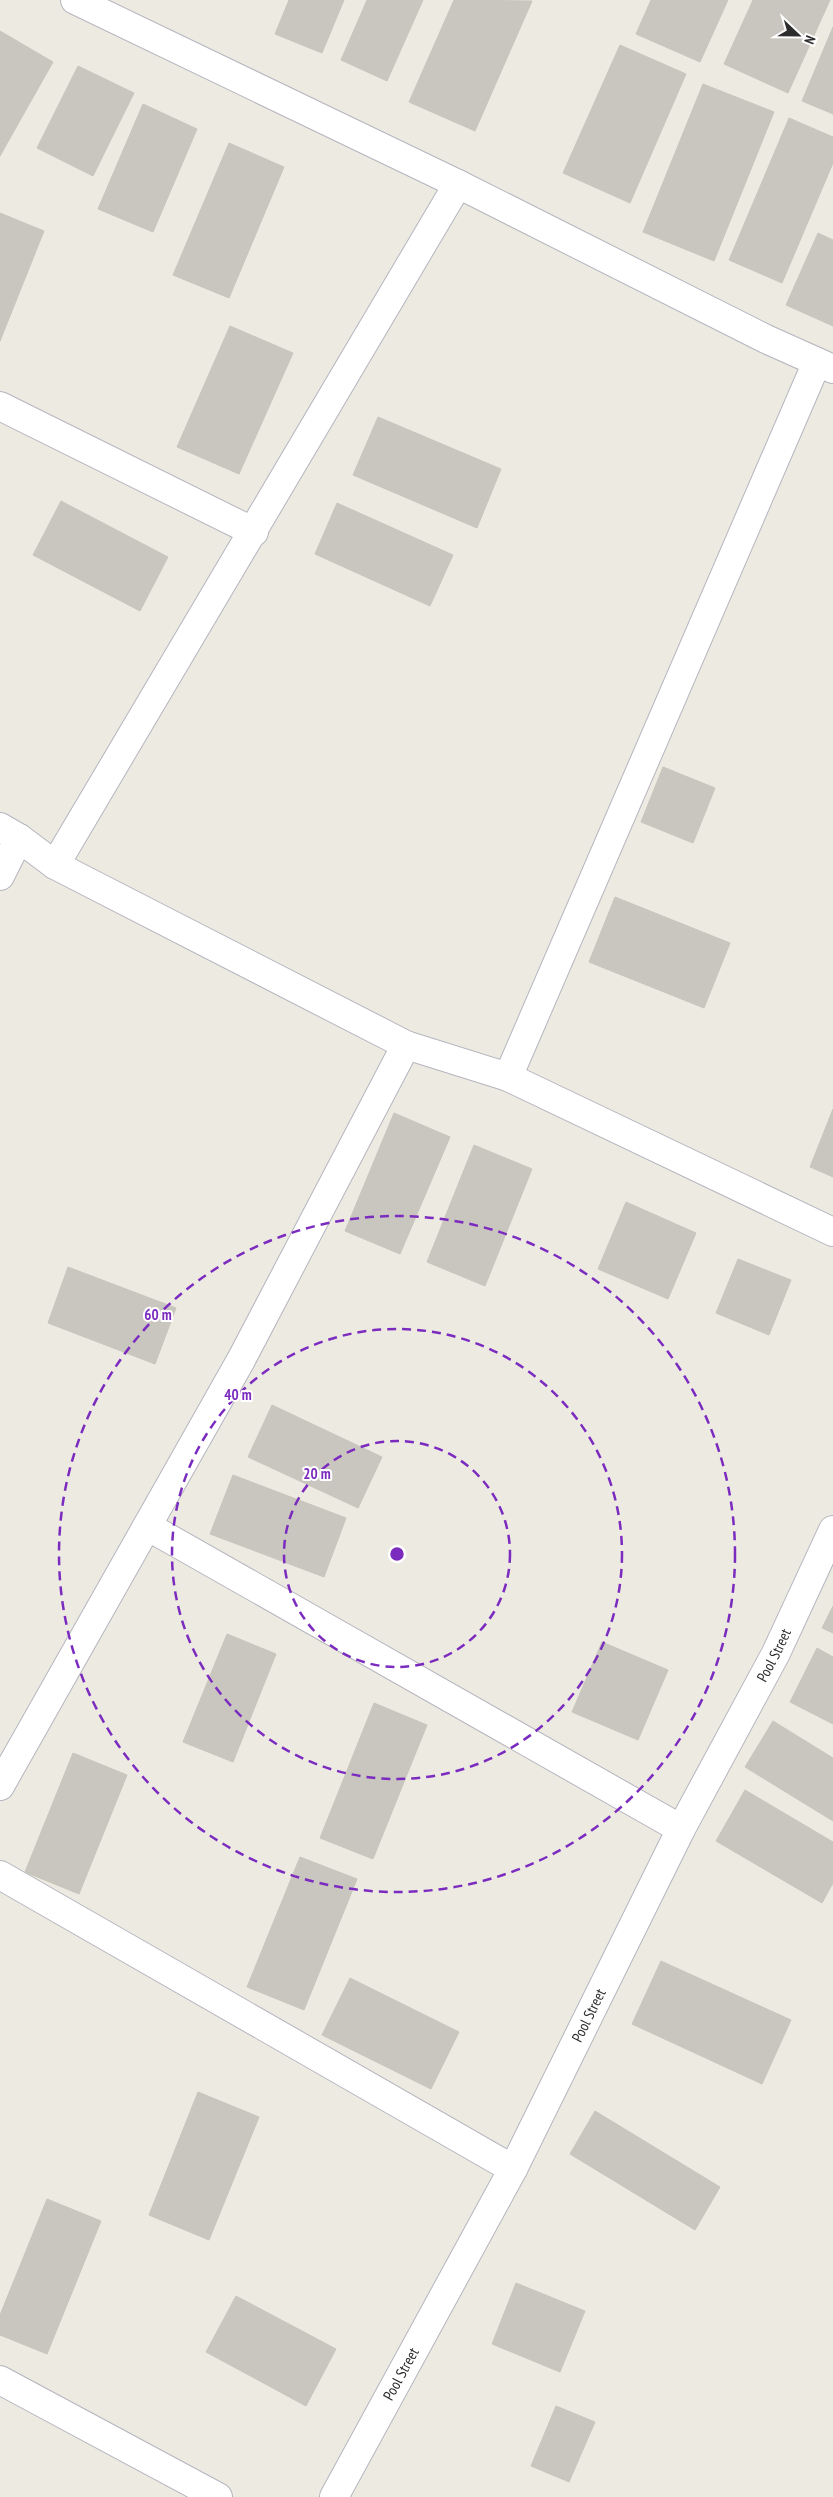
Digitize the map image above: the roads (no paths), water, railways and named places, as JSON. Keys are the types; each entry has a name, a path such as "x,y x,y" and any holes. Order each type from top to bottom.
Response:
{"street":[{"path":"75,0 458,184 757,334 825,365 508,1077"},
{"path":"56,865 458,184"},
{"path":"0,406 254,532"},
{"path":"0,876 10,832 56,865 406,1045 508,1077 833,1232"},
{"path":"0,1786 241,1360 406,1045"},
{"path":"147,1526 681,1828"},
{"name":"Pool Street","path":"334,2497 513,2169 681,1828 776,1653 833,1530"},
{"path":"0,1875 513,2169"},
{"path":"0,2380 218,2497"}]}
